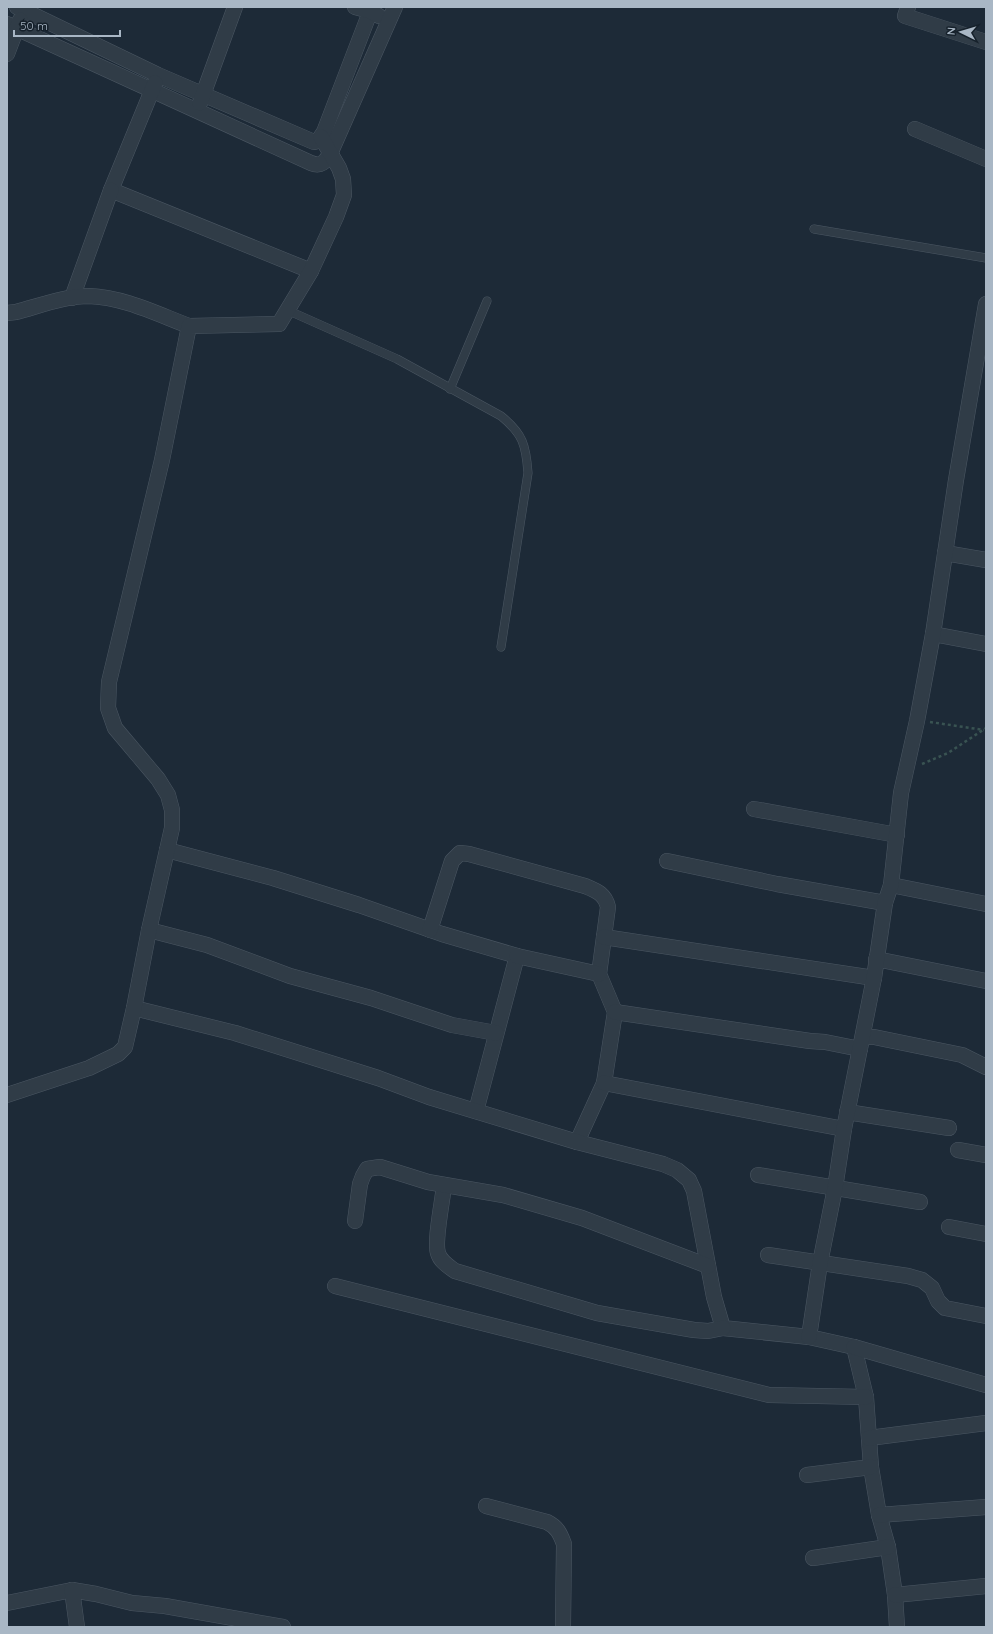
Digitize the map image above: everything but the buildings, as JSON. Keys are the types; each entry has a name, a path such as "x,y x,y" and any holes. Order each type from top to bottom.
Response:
{"street":[{"path":"197,111 235,7"},
{"path":"355,7 371,9 389,22"},
{"path":"12,27 315,164 323,164 330,154 395,7"},
{"path":"908,7 905,16 986,42"},
{"path":"7,54 12,27 20,8 158,75 314,142 318,141 321,137 371,9"},
{"path":"72,298 112,190 158,75"},
{"path":"915,128 986,159"},
{"path":"7,313 72,298 89,296 115,299 189,326 279,324 311,271 336,217 344,195 342,179 338,168 321,137"},
{"path":"112,190 311,271"},
{"path":"809,1337 820,1263 835,1188 847,1112 874,978 885,903 891,885 902,793 933,634 986,304"},
{"path":"7,1095 63,1075 89,1068 118,1054 124,1048 134,1008 149,930 172,828 172,810 168,795 158,779 115,728 108,708 109,682 162,460 189,326"},
{"path":"945,553 986,560"},
{"path":"933,634 986,644"},
{"path":"754,809 897,835"},
{"path":"167,850 273,878 359,905 430,930 517,956 599,974"},
{"path":"430,930 452,861 460,853 469,854 578,884 602,894 608,907 599,974 615,1012 604,1084 577,1142"},
{"path":"667,861 777,884 885,903"},
{"path":"891,885 986,904"},
{"path":"149,930 207,945 290,976 371,998 452,1025 496,1033"},
{"path":"604,937 874,978"},
{"path":"476,1111 517,956"},
{"path":"876,959 986,981"},
{"path":"134,1008 235,1032 378,1078 429,1097 577,1142 663,1164 677,1170 689,1180 694,1191 708,1266 723,1328"},
{"path":"615,1012 810,1041 861,1043 874,1037 962,1055 986,1067"},
{"path":"604,1084 844,1129"},
{"path":"847,1112 949,1128"},
{"path":"958,1150 986,1155"},
{"path":"355,1221 360,1184 363,1176 367,1169 380,1167 428,1182 503,1195 582,1218 708,1266"},
{"path":"758,1175 920,1202"},
{"path":"444,1185 437,1243 438,1253 443,1262 455,1271 597,1313 694,1330 708,1331 723,1328 809,1337 854,1346 986,1385"},
{"path":"949,1226 986,1234"},
{"path":"768,1255 908,1276 922,1280 932,1288 938,1301 945,1308 986,1316"},
{"path":"335,1286 769,1395 866,1397"},
{"path":"854,1346 866,1397 871,1467 888,1547 895,1595 897,1627"},
{"path":"869,1438 986,1423"},
{"path":"807,1475 871,1467"},
{"path":"486,1506 547,1522 555,1526 564,1544 563,1627"},
{"path":"880,1515 986,1507"},
{"path":"813,1558 888,1547"},
{"path":"895,1595 986,1586"},
{"path":"72,1590 78,1627"},
{"path":"7,1603 72,1590 132,1603 165,1606 283,1627"}],"lane":[{"path":"814,229 986,258"},
{"path":"450,389 487,301"},
{"path":"287,310 397,358 450,389 501,416 514,427 521,437 527,454 528,473 501,647"}],"path":[{"path":"917,721 985,730"},
{"path":"906,771 948,753 985,730"}]}
